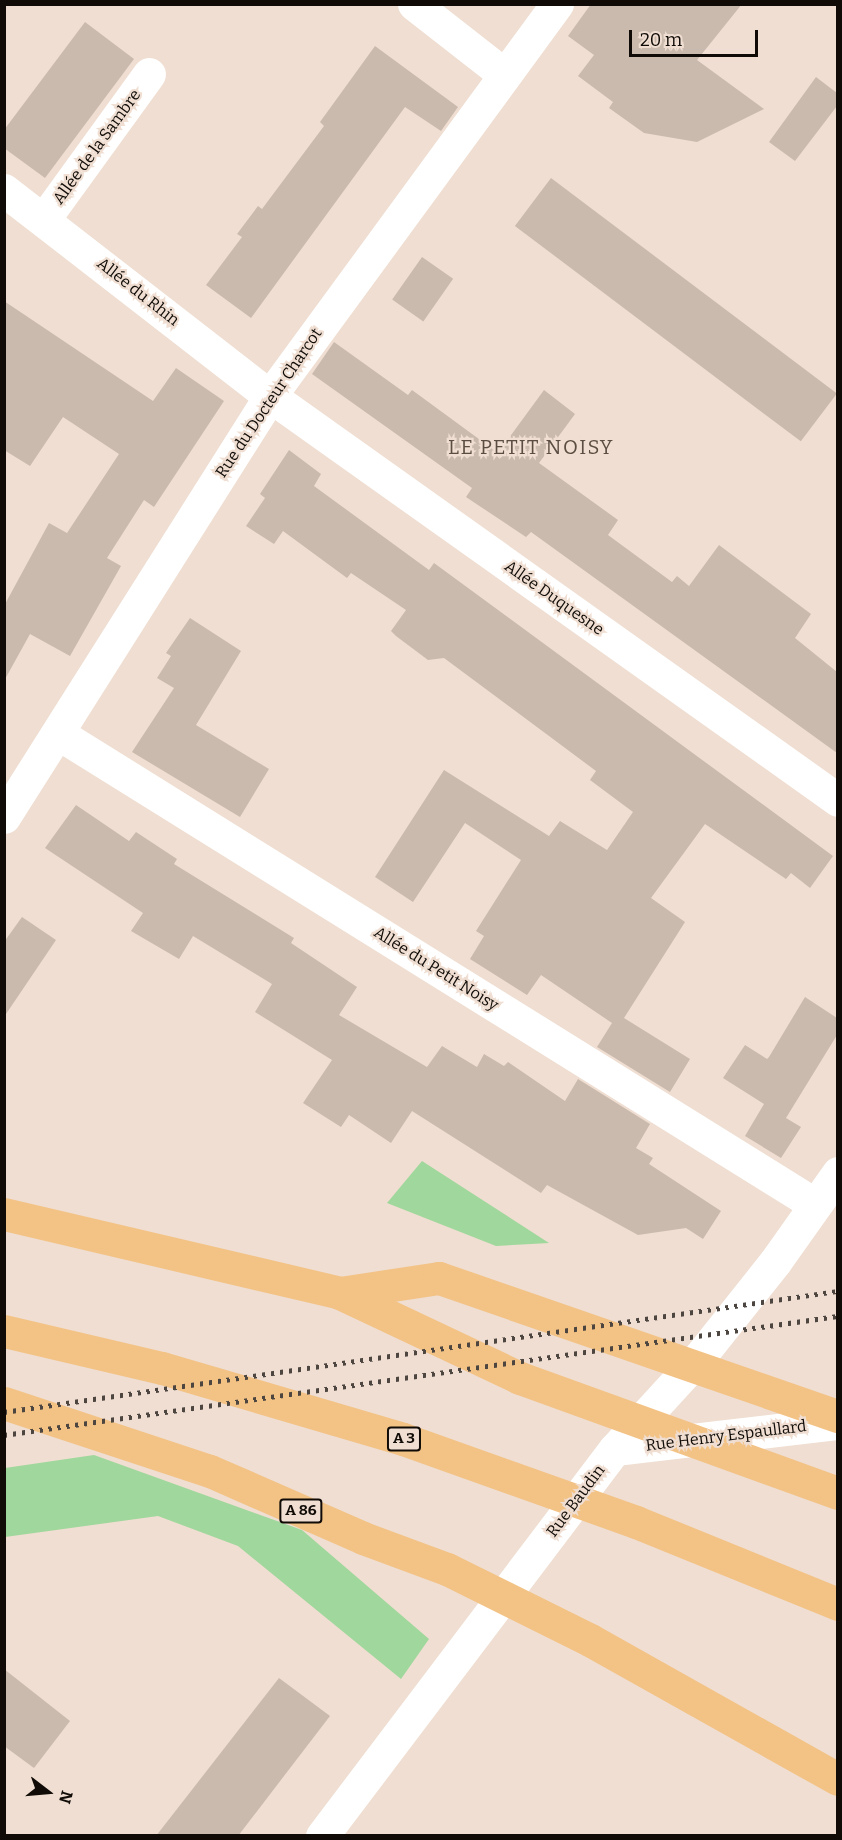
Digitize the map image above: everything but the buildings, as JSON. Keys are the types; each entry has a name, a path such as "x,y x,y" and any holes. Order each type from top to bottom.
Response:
{"highway":[{"path":"4,1214 340,1293 520,1378 837,1493"},
{"path":"340,1293 439,1278 837,1416"},
{"name":"A 3","path":"4,1331 162,1368 403,1439 636,1522 837,1604"},
{"name":"A 86","path":"4,1403 210,1471 363,1538 447,1569 590,1640 837,1779"}],"street":[{"path":"414,4 505,75"},
{"name":"Rue du Docteur Charcot","path":"4,817 270,396 557,4"},
{"name":"Allée de la Sambre","path":"44,219 150,74"},
{"name":"Allée du Rhin","path":"4,190 270,396"},
{"name":"Allée Duquesne","path":"270,396 837,800"},
{"name":"Allée du Petit Noisy","path":"58,734 814,1204"},
{"name":"Rue Baudin","path":"322,1836 615,1449 701,1355 837,1173"},
{"name":"Rue Henry Espaullard","path":"615,1449 837,1423"}],"green space":[{"path":"422,1161 549,1243 496,1246 387,1203"},
{"path":"94,1455 302,1530 429,1639 401,1679 238,1546 158,1516 5,1537 5,1468"}],"railway":[{"path":"4,1412 838,1291"},
{"path":"4,1435 838,1316"}],"district":[{"name":"LE PETIT NOISY","path":"531,447"}]}
